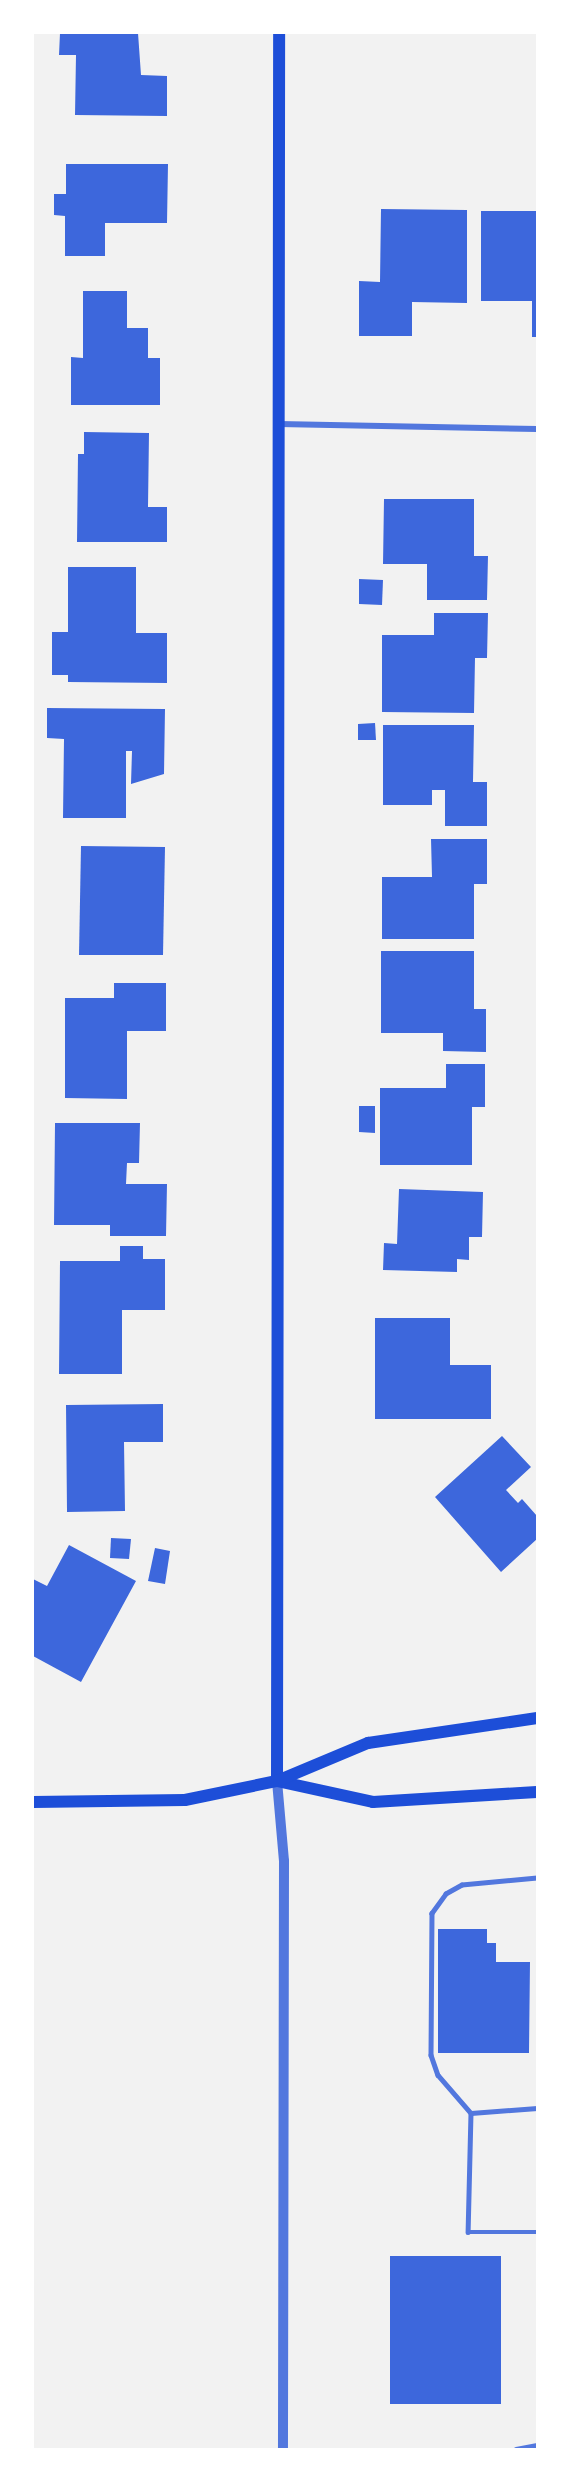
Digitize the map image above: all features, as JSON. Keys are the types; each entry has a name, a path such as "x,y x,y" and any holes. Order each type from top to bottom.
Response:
{"main road":[{"path":"277,1780 279,33"},
{"path":"33,1802 185,1800 277,1780 368,1743 537,1718"},
{"path":"277,1780 373,1802 537,1792"}],"street":[{"path":"278,424 537,429"},
{"path":"277,1780 284,1861 283,2449"}],"lane":[{"path":"537,1878 462,1885 446,1894 432,1913 431,2055 438,2075 471,2113 468,2232 537,2232"},
{"path":"471,2113 537,2108"},
{"path":"516,2449 537,2445"}],"building":[{"path":"60,33 138,33 141,75 167,76 167,116 75,115 76,55 59,55"},
{"path":"66,164 168,164 167,223 105,223 105,256 65,256 65,216 54,215 54,194 66,194"},
{"path":"381,209 467,210 467,303 412,302 412,336 359,336 359,281 380,282"},
{"path":"481,211 537,211 537,337 532,337 532,301 481,301"},
{"path":"83,291 127,291 127,328 148,328 148,358 160,358 160,405 71,405 71,357 83,358"},
{"path":"84,432 149,433 148,507 167,507 167,542 77,542 78,454 84,454"},
{"path":"384,499 474,499 474,556 488,556 487,600 427,600 427,564 383,564"},
{"path":"68,567 136,567 136,633 167,633 167,683 68,682 68,675 52,675 52,632 68,632"},
{"path":"359,579 383,580 382,605 359,604"},
{"path":"434,613 488,613 487,658 475,658 474,713 382,712 382,635 434,635"},
{"path":"47,708 165,709 164,774 131,784 132,751 126,751 126,818 63,818 64,739 47,738"},
{"path":"375,723 376,740 358,740 358,724"},
{"path":"383,725 474,725 473,782 487,782 487,826 445,826 445,790 432,790 432,805 383,805"},
{"path":"431,839 487,839 487,884 474,884 474,939 382,939 382,877 432,877"},
{"path":"81,846 165,847 163,955 79,955"},
{"path":"381,951 474,951 474,1009 486,1009 486,1052 443,1051 443,1033 381,1033"},
{"path":"114,983 166,983 166,1031 127,1031 127,1099 65,1098 65,998 114,998"},
{"path":"446,1064 485,1064 485,1107 472,1107 472,1165 380,1165 380,1088 446,1088"},
{"path":"359,1106 375,1106 375,1133 359,1132"},
{"path":"55,1123 140,1123 139,1163 127,1163 126,1184 167,1184 166,1236 110,1236 110,1225 54,1225"},
{"path":"399,1189 483,1192 482,1237 469,1237 469,1260 457,1259 457,1272 383,1270 384,1243 397,1244"},
{"path":"120,1246 143,1246 143,1259 165,1259 165,1310 122,1310 122,1374 59,1374 60,1261 120,1261"},
{"path":"375,1318 450,1318 450,1365 491,1365 491,1419 375,1419"},
{"path":"163,1404 163,1442 124,1442 125,1511 67,1512 66,1405"},
{"path":"502,1436 531,1467 506,1490 518,1503 522,1499 537,1516 537,1539 501,1572 435,1497"},
{"path":"111,1538 131,1539 129,1559 110,1558"},
{"path":"69,1545 136,1581 81,1682 33,1656 33,1579 47,1586"},
{"path":"155,1548 170,1551 165,1584 148,1581"},
{"path":"438,1929 487,1929 487,1943 496,1943 496,1962 530,1962 529,2053 438,2053"},
{"path":"390,2256 501,2256 501,2404 390,2404"}]}
